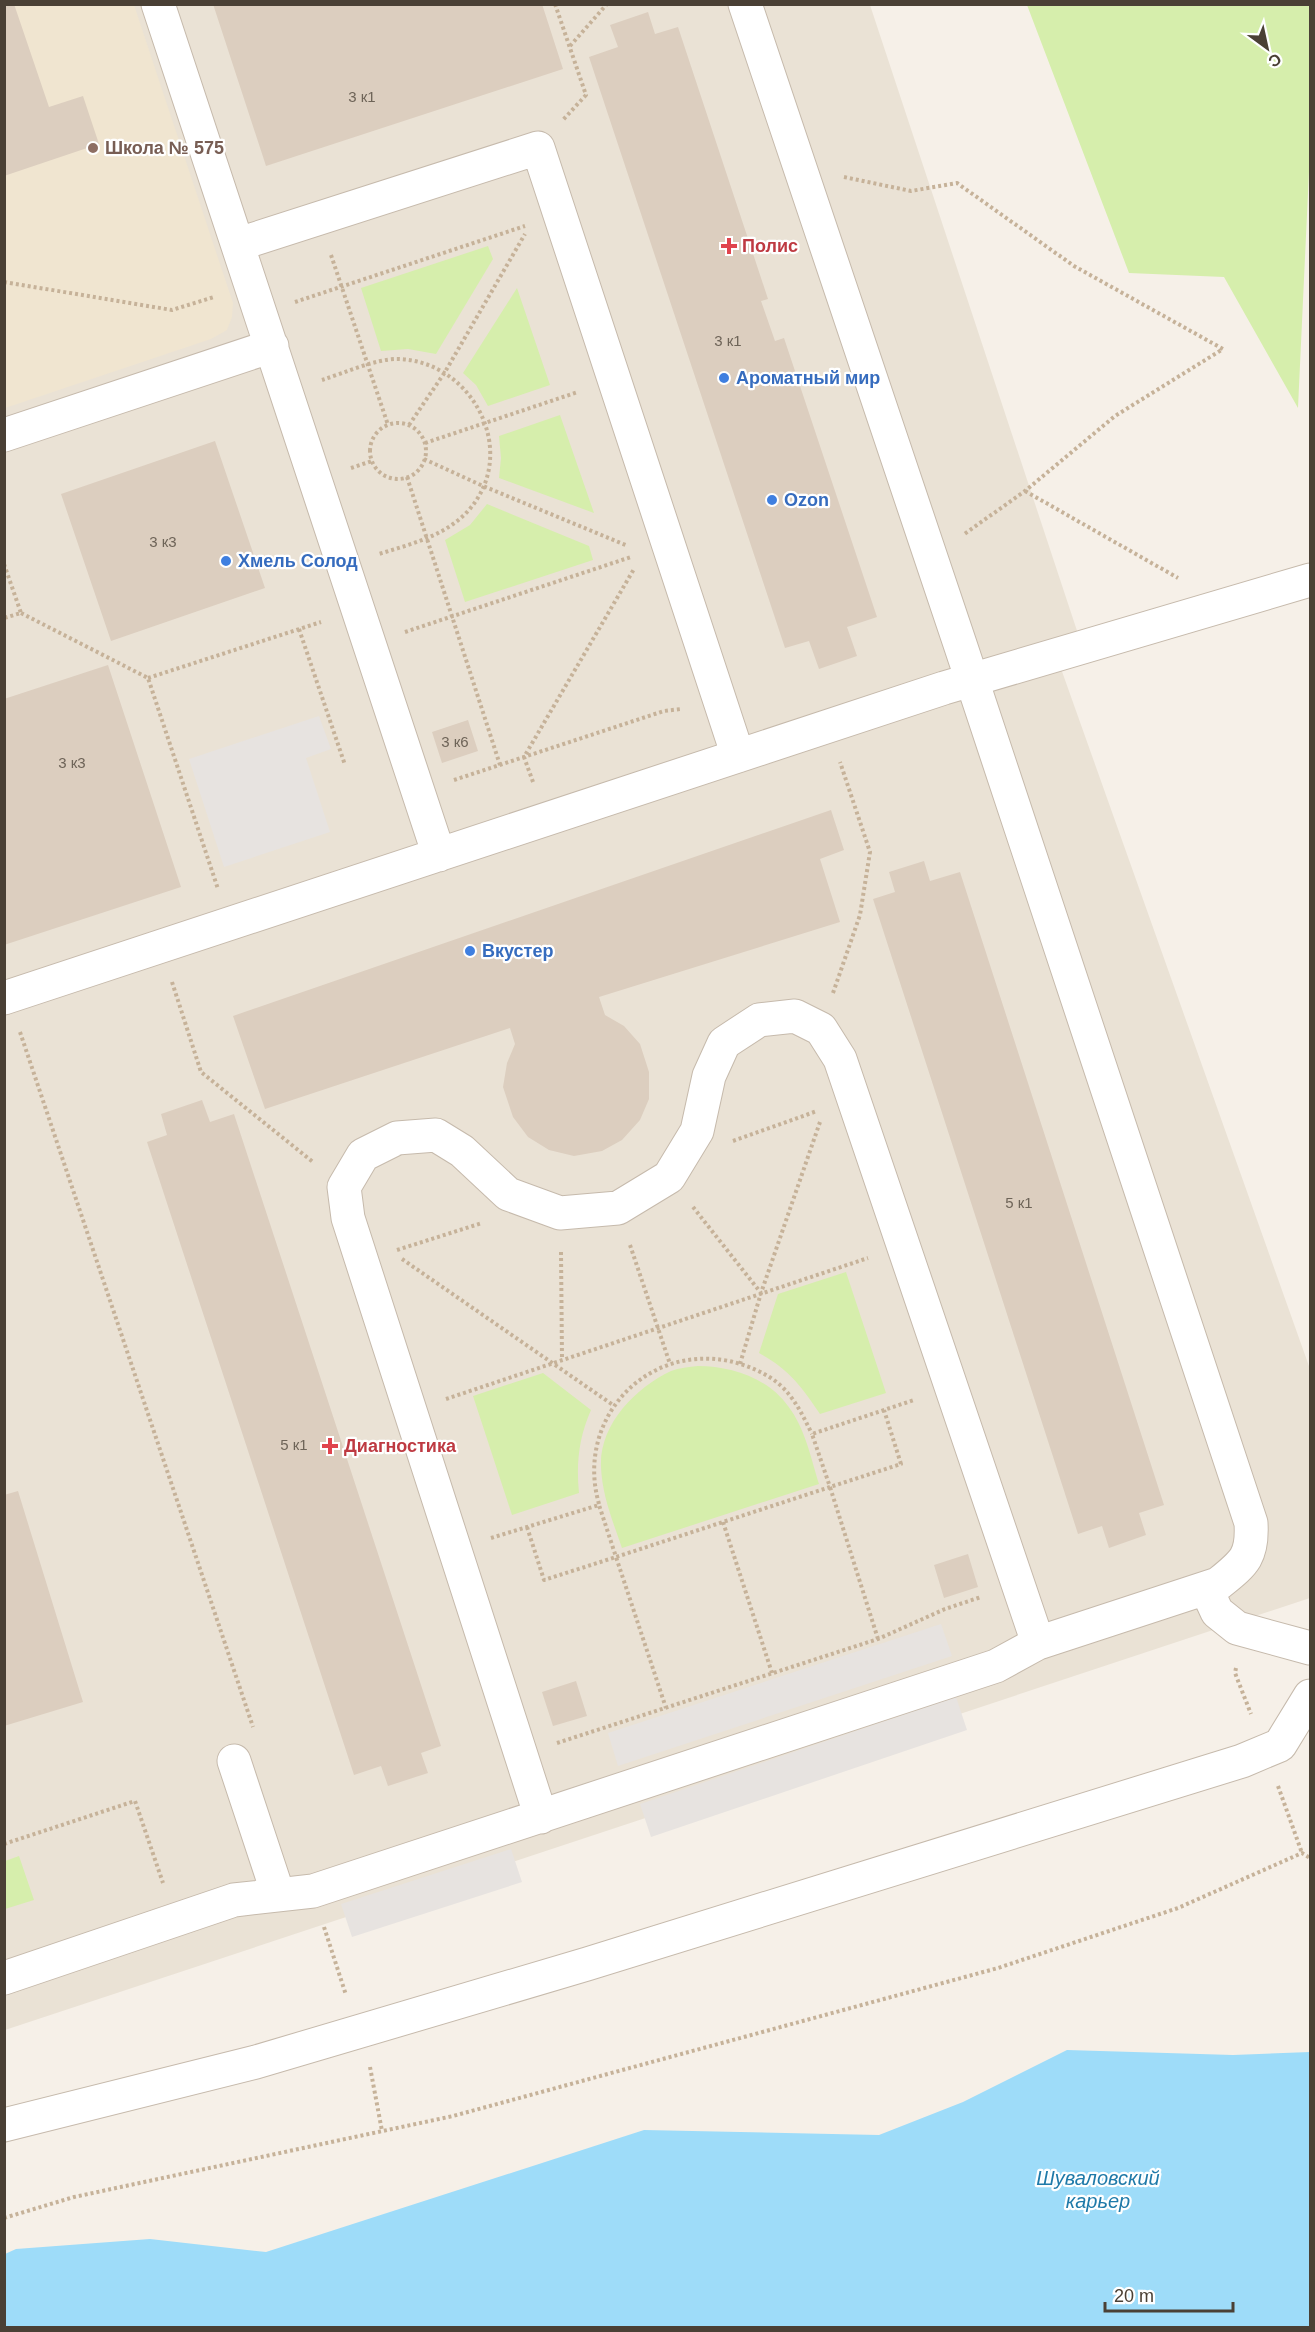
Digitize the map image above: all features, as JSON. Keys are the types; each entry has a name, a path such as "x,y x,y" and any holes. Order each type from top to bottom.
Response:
{"lane":[{"path":"158,4 440,855"},
{"path":"4,1978 234,1900 313,1891 996,1666 1038,1643 1218,1584 1239,1567 1252,1546 1251,1523 745,4"},
{"path":"239,244 538,148 614,380 657,549 721,705 738,756"},
{"path":"4,435 272,346"},
{"path":"6,997 971,680 1311,580"},
{"path":"541,1816 348,1218 344,1187 363,1155 397,1138 436,1135 462,1151 508,1194 560,1213 618,1208 669,1177 697,1131 709,1076 724,1042 759,1020 795,1016 821,1029 840,1059 839,1104 903,1246 1038,1643"},
{"path":"1206,1588 1217,1612 1237,1628 1311,1648"},
{"path":"4,2125 256,2062 1242,1761 1280,1745 1311,1696"},
{"path":"234,1761 278,1894"}],"path":[{"path":"538,148 586,95 555,4"},
{"path":"570,46 607,4"},
{"path":"835,175 911,191 957,183 1074,266 1223,349 1115,416 1025,491 957,540"},
{"path":"319,219 388,425"},
{"path":"262,313 532,223 445,372 409,425"},
{"path":"4,282 172,310 220,295"},
{"path":"287,391 368,365 395,359 422,361 445,372 464,386 477,405 484,423 490,446 490,466 483,486 470,509 453,525 427,538 345,566"},
{"path":"425,443 614,380"},
{"path":"395,423 409,425 416,429 425,443 424,459 421,467 406,477 390,478 376,469 372,461 370,444 380,429 388,425 395,423"},
{"path":"424,459 483,486 657,549"},
{"path":"406,477 500,765"},
{"path":"1025,491 1184,581 1172,584"},
{"path":"370,643 657,549"},
{"path":"524,757 657,549"},
{"path":"4,564 21,613"},
{"path":"148,678 359,609"},
{"path":"4,618 21,613 148,678 230,924"},
{"path":"299,629 345,765"},
{"path":"419,792 664,711 721,705"},
{"path":"524,757 545,820"},
{"path":"821,1029 860,915 870,852 853,800"},
{"path":"6,997 256,1736"},
{"path":"184,1020 201,1072 344,1187"},
{"path":"697,1131 724,1144 839,1104"},
{"path":"740,1364 761,1293 839,1104"},
{"path":"669,1177 761,1293"},
{"path":"508,1194 493,1220 392,1252 613,1405"},
{"path":"618,1208 670,1364"},
{"path":"560,1213 562,1359"},
{"path":"411,1410 903,1246"},
{"path":"666,1708 599,1505 594,1486 593,1465 596,1443 613,1405 630,1388 670,1364 694,1359 720,1360 740,1364 759,1371 778,1383 797,1403 812,1434 878,1639"},
{"path":"812,1434 951,1387"},
{"path":"527,1527 544,1580 902,1464 884,1410"},
{"path":"456,1550 599,1505"},
{"path":"723,1522 772,1673"},
{"path":"593,1731 878,1639 945,1609"},
{"path":"4,1844 135,1801 175,1920"},
{"path":"4,2218 74,2197 453,2116 998,1968 1178,1908 1302,1853 1311,1858"},
{"path":"313,1891 372,2073 382,2131"}],"shaded area":[{"path":"4,5 870,5 1087,661 1059,663 1310,1369 1310,1598 5,2030"},
{"name":"Школа № 575","path":"4,5 134,5 233,303 232,317 227,330 211,339 5,408"},
{"path":"319,716 331,749 306,758 330,832 224,867 189,759"},
{"path":"941,1624 952,1656 618,1766 608,1733"},
{"path":"956,1697 967,1730 651,1837 640,1804"},
{"path":"511,1849 522,1882 352,1937 341,1904"}],"green space":[{"path":"1027,5 1310,5 1310,150 1298,408 1224,277 1129,273"},
{"path":"488,246 493,259 436,354 408,349 381,351 361,288"},
{"path":"517,288 550,385 488,406 476,385 463,373"},
{"path":"560,415 594,513 499,478 501,458 499,436"},
{"path":"487,504 589,546 593,560 465,602 445,540 470,525"},
{"path":"846,1272 886,1393 820,1414 794,1379 779,1365 759,1353 778,1294"},
{"path":"698,1366 723,1368 748,1375 780,1396 799,1424 819,1484 622,1548 603,1488 601,1467 606,1437 622,1410 645,1387 671,1371"},
{"path":"543,1373 591,1410 579,1450 579,1493 512,1515 473,1396"},
{"path":"19,1856 34,1900 5,1909 5,1861"}],"water":[{"name":"Шуваловский карьер","path":"1067,2050 1233,2055 1310,2052 1310,2327 5,2327 5,2254 16,2249 150,2239 266,2252 644,2130 879,2135 963,2102"}],"building":[{"path":"4,4 14,4 49,107 83,96 99,144 4,176"},
{"path":"213,4 542,4 563,69 266,166"},
{"path":"648,12 655,34 678,27 768,299 761,301 775,341 784,338 877,617 847,627 857,656 819,669 809,641 785,648 589,57 618,47 610,25"},
{"path":"215,441 265,588 111,641 61,494"},
{"path":"108,665 181,887 4,945 4,699"},
{"path":"468,720 478,751 442,763 432,732"},
{"path":"831,810 844,850 820,859 840,922 599,997 605,1015 624,1026 640,1044 649,1072 649,1099 640,1120 622,1140 602,1151 574,1156 549,1150 528,1137 513,1117 503,1087 507,1063 515,1044 510,1028 265,1109 233,1016"},
{"path":"924,861 930,881 960,872 1164,1505 1139,1513 1146,1535 1109,1548 1102,1526 1078,1534 873,899 895,892 889,872"},
{"path":"202,1100 210,1122 234,1114 441,1746 421,1753 428,1773 388,1786 381,1766 354,1775 147,1142 167,1135 161,1114"},
{"path":"18,1491 83,1702 4,1726 4,1495"},
{"path":"968,1554 978,1587 944,1598 934,1565"},
{"path":"576,1681 587,1716 553,1726 542,1692"}],"place":[{"name":"Школа № 575","path":"93,148"},
{"name":"Полис","path":"729,246"},
{"name":"Ароматный мир","path":"724,378"},
{"name":"Ozon","path":"772,500"},
{"name":"Хмель Солод","path":"226,561"},
{"name":"Вкустер","path":"470,951"},
{"name":"Диагностика","path":"330,1446"}]}
